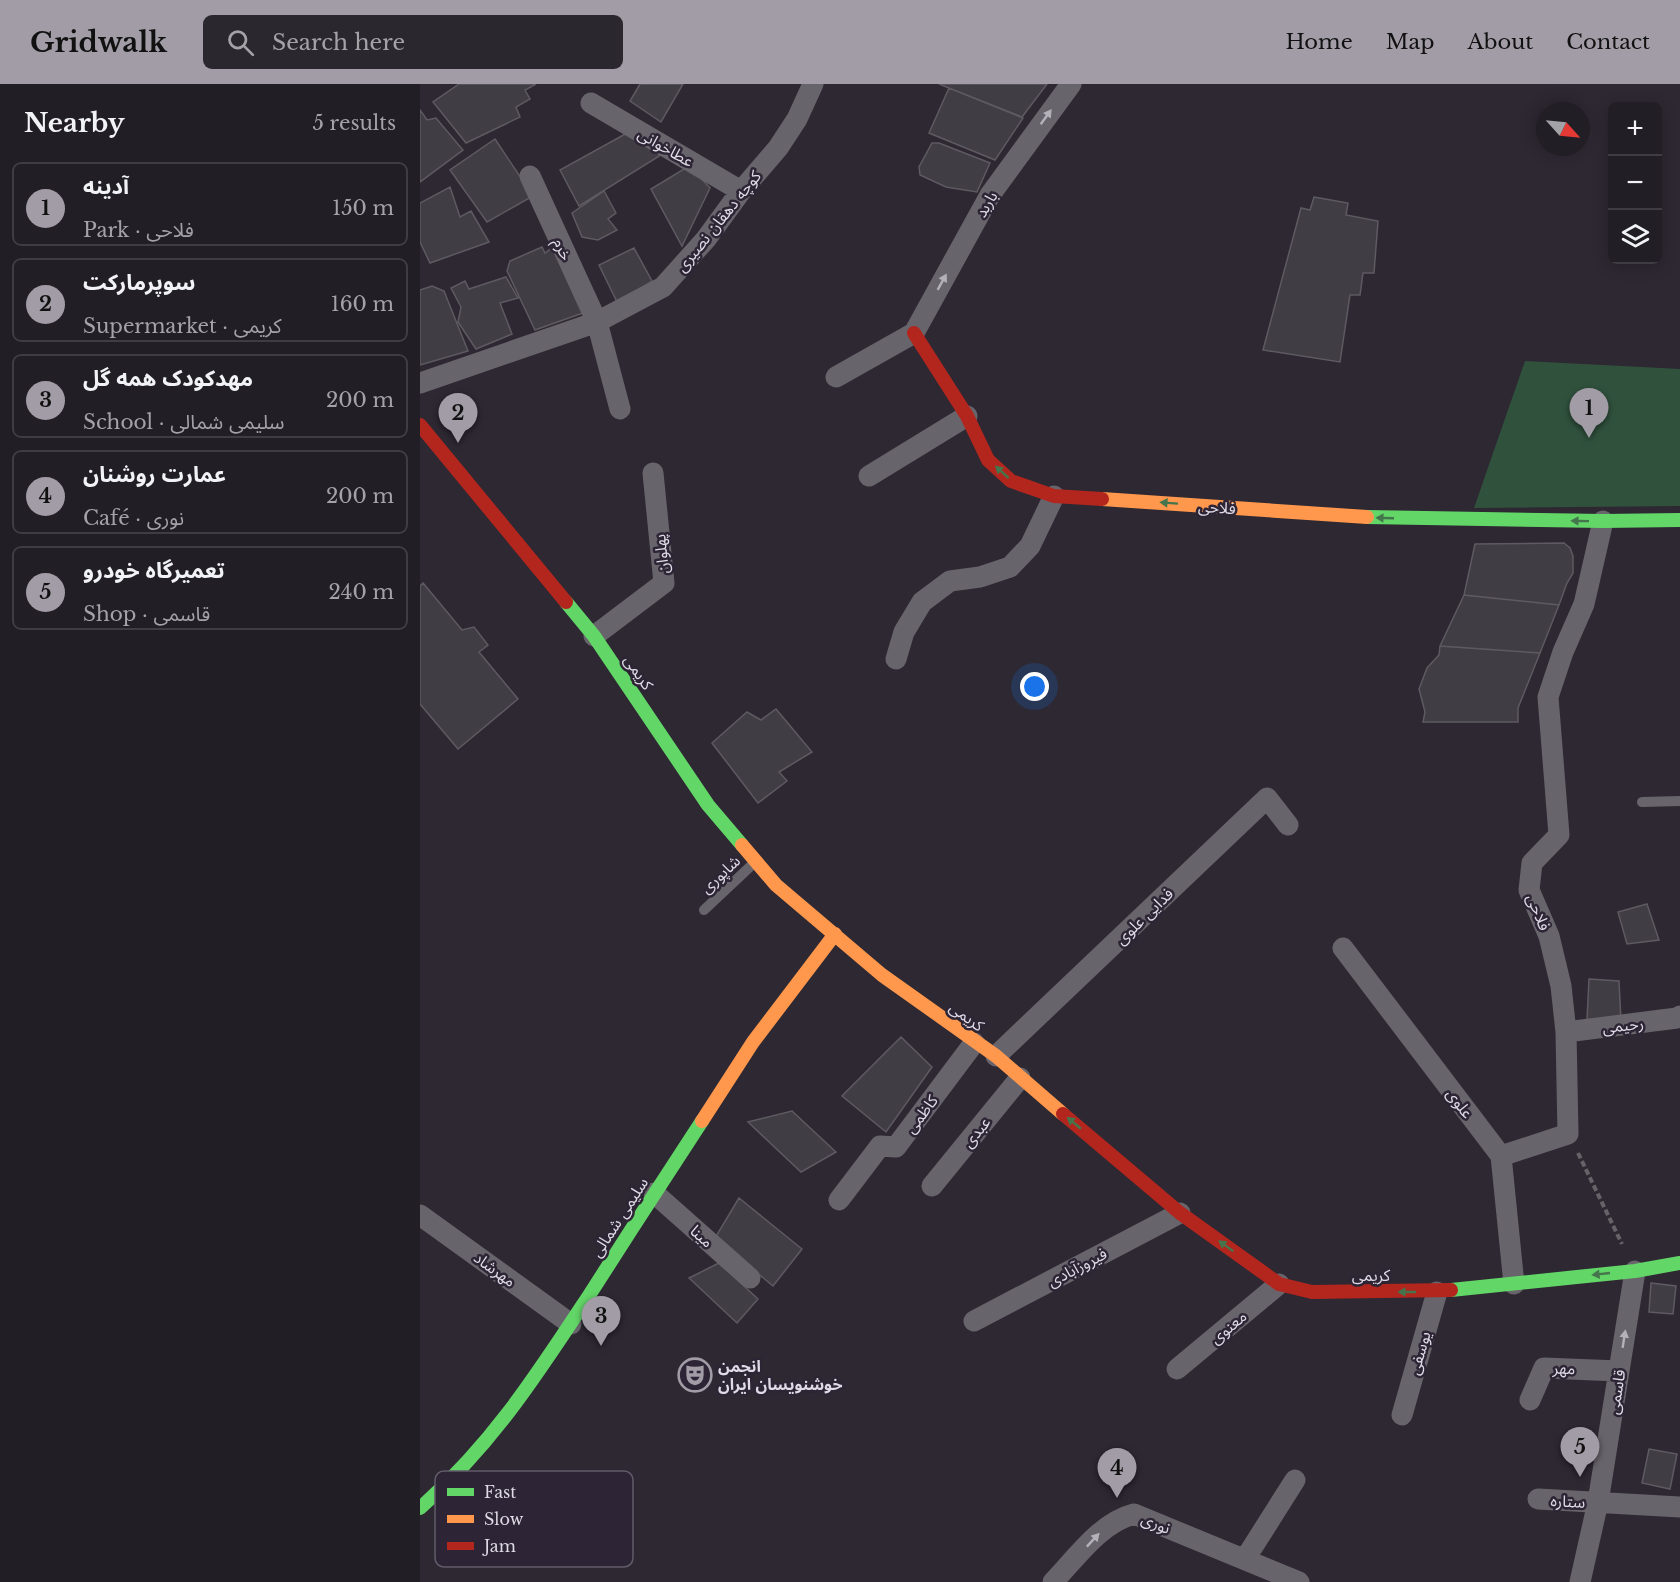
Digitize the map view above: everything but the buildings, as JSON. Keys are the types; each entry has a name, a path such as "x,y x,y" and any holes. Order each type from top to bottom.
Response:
{"main road":[{"name":"فلاحی","path":"914,333 967,416 988,460 1011,480 1054,496 1380,518 1680,520"},
{"name":"کریمی","path":"423,436 594,636 708,805 776,885 882,975 996,1056 1180,1213 1279,1284 1312,1292 1437,1292 1635,1271 1680,1263"},
{"name":"سلیمی شمالی","path":"460,1471 487,1441 532,1383 753,1042 835,934"},
{"name":"سلیمی شمالی","path":"420,1508 435,1495"}],"street":[{"name":"کوچه دهقان نصیری","path":"420,383 597,322 663,287 706,239 741,191 778,148 796,119 813,84"},
{"name":"باربد","path":"914,333 990,195 1071,84"},
{"name":"عطاخوانی","path":"591,104 741,191"},
{"name":"خرم","path":"530,176 597,322 620,409"},
{"path":"836,377 914,333"},
{"path":"869,476 967,416"},
{"name":"پهلوان","path":"594,636 664,583 653,473"},
{"path":"896,659 903,632 922,602 950,581 980,577 1010,567 1030,546 1054,496"},
{"name":"فلاحی","path":"1568,1134 1566,1032 1561,986 1549,936 1529,890 1532,863 1559,835 1548,697 1563,652 1584,604 1603,521"},
{"name":"فدایی علوی","path":"996,1056 1267,798 1288,825"},
{"name":"علوی","path":"1343,948 1501,1156"},
{"name":"رحیمی","path":"1566,1032 1680,1016"},
{"name":"کاظمی","path":"838,1200 880,1146 896,1147 974,1042"},
{"name":"عبدی","path":"932,1186 1020,1078"},
{"path":"1514,1284 1501,1156 1568,1134"},
{"name":"مینا","path":"654,1193 750,1278"},
{"name":"فیروزآبادی","path":"974,1321 1180,1213"},
{"name":"مهرشاد","path":"420,1215 571,1324"},
{"name":"قاسمی","path":"1580,1582 1598,1502 1635,1271"},
{"name":"معنوی","path":"1177,1369 1279,1284"},
{"name":"یوسفی","path":"1402,1416 1437,1292"},
{"name":"مهر","path":"1530,1401 1544,1368 1619,1371"},
{"path":"1245,1559 1295,1480"},
{"name":"ستاره","path":"1538,1499 1680,1507"},
{"name":"نوری","path":"1053,1582 1101,1531 1118,1518 1134,1514 1299,1582"}],"lane":[{"path":"1642,802 1680,801"},
{"name":"شاپوری","path":"704,910 756,861"}],"path":[{"path":"1568,1134 1635,1271"}],"green space":[{"path":"1525,361 1680,369 1680,506 1474,508"}],"traffic: fast":[{"path":"1367,517 1680,520"},
{"path":"566,602 594,636 708,805 742,845"},
{"path":"458,1471 492,1433 532,1380 702,1121"},
{"path":"1451,1290 1635,1271 1680,1263"},
{"path":"420,1508 435,1494"}],"traffic: slow":[{"path":"1102,499 1367,517"},
{"path":"742,845 776,885 882,975 996,1056 1063,1114"},
{"path":"702,1121 753,1042 835,934"}],"traffic: jam":[{"path":"914,333 967,416 988,460 1011,481 1054,496 1102,499"},
{"path":"420,425 566,602"},
{"path":"1063,1114 1180,1213 1279,1284 1312,1292 1451,1290"}],"place":[{"name":"آدینه","path":"1589,438"},
{"name":"سوپرمارکت","path":"458,443"},
{"name":"مهدکودک همه گل","path":"601,1346"},
{"name":"انجمن خوشنویسان ایران","path":"695,1375"},
{"name":"تعمیرگاه خودرو","path":"1580,1477"},
{"name":"عمارت روشنان","path":"1117,1498"}]}
